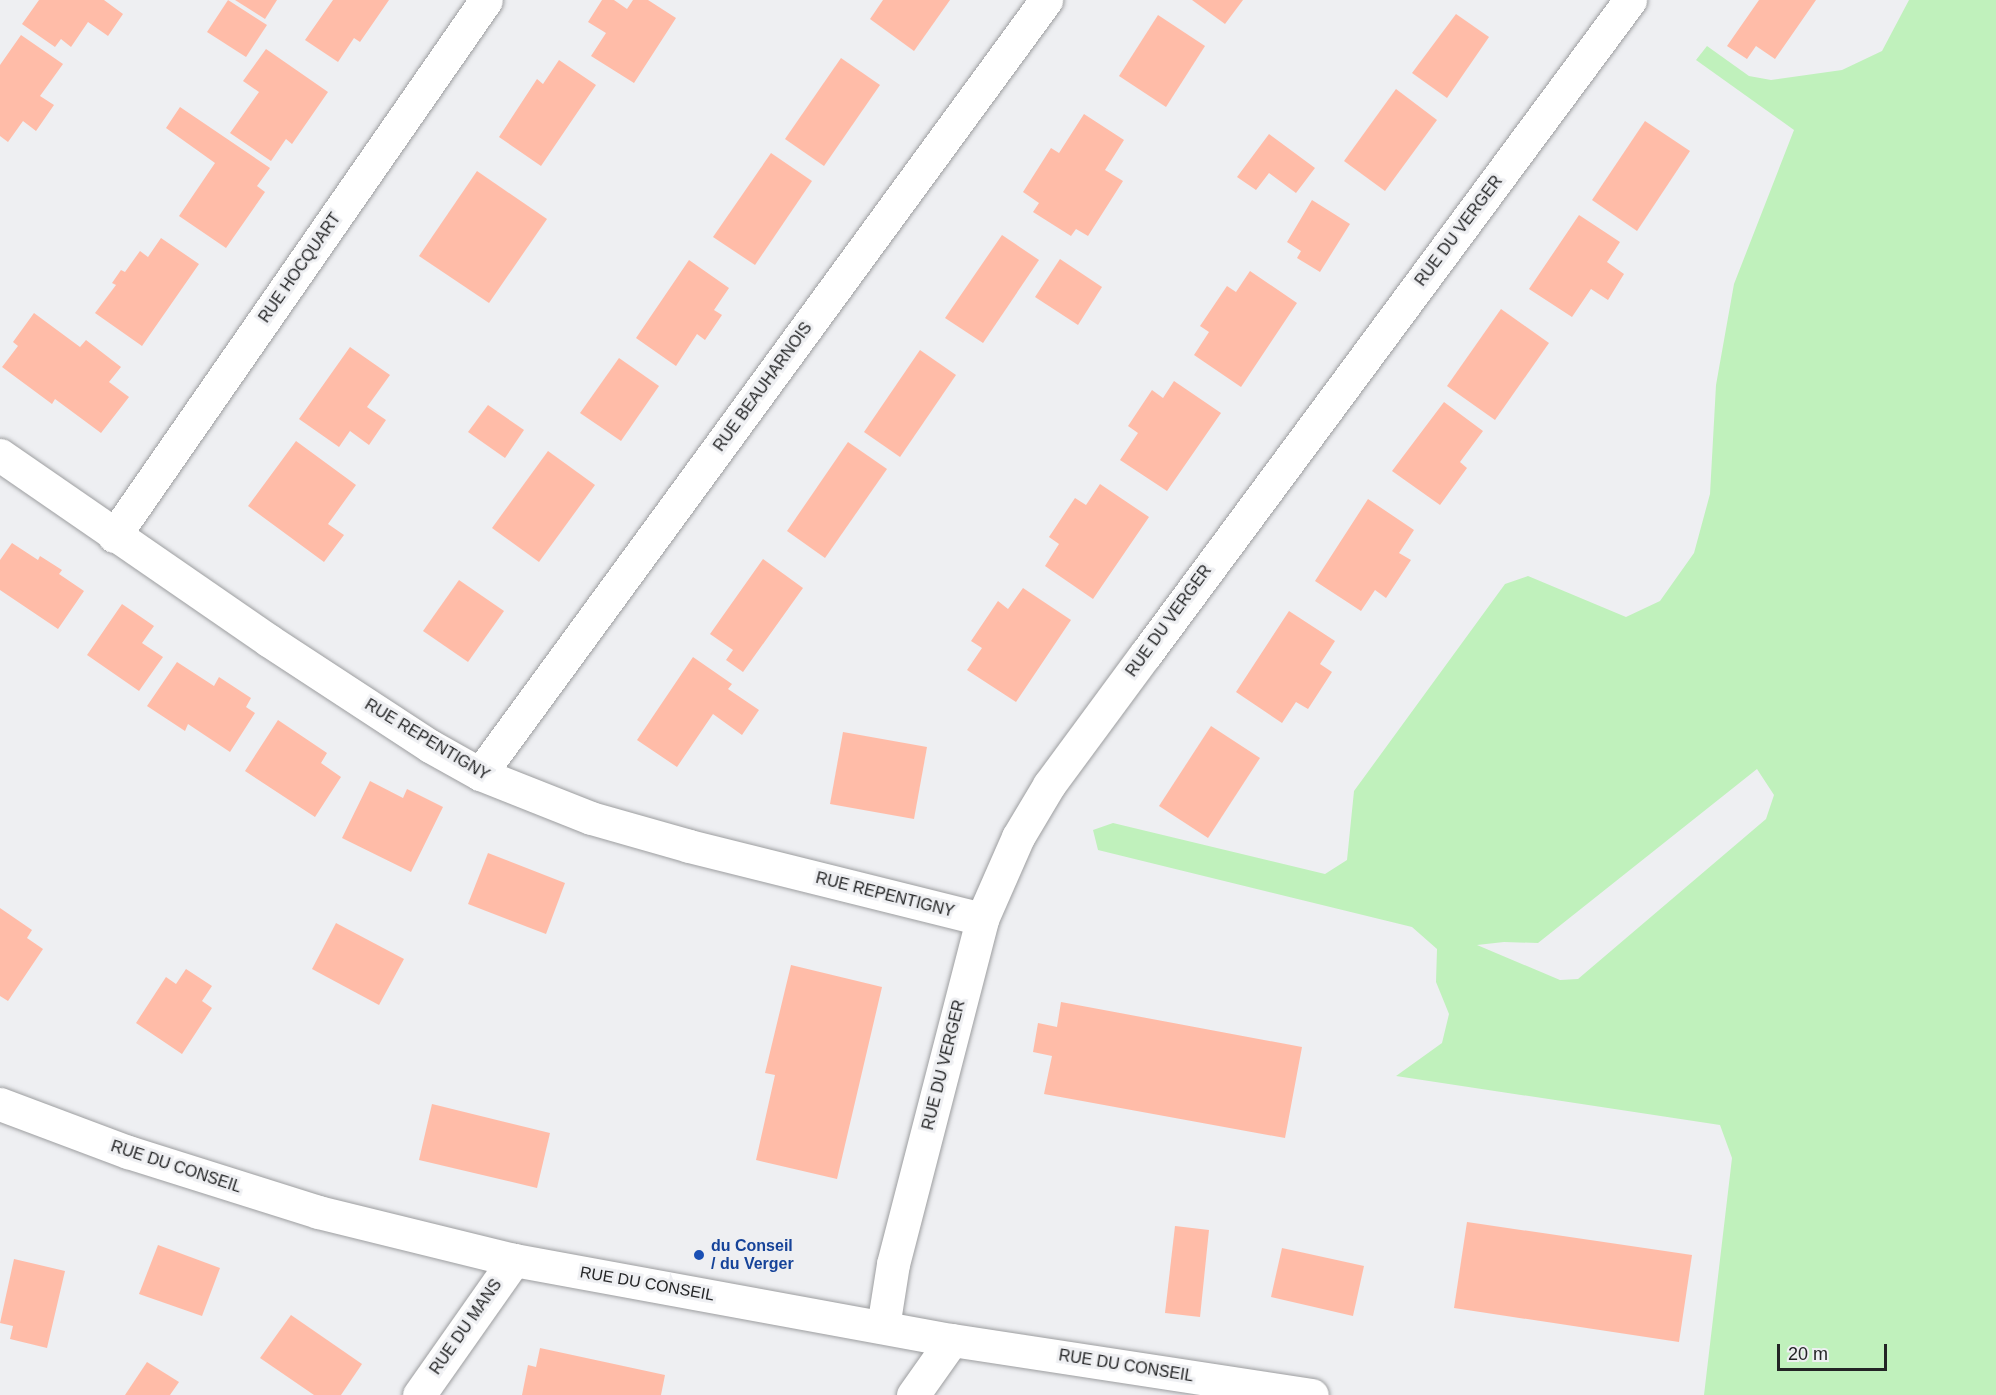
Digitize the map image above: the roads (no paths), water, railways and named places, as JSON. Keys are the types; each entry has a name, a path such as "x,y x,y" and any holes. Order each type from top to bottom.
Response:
{"street":[{"name":"RUE HOCQUART","path":"114,536 486,0"},
{"name":"RUE BEAUHARNOIS","path":"480,774 1046,0"},
{"name":"RUE DU VERGER","path":"884,1327 894,1264 982,919 1018,837 1049,785 1630,0"},
{"name":"RUE REPENTIGNY","path":"0,456 114,536 383,716 480,774 591,819 689,846 982,919"},
{"name":"RUE DU CONSEIL","path":"0,1104 128,1152 318,1212 514,1260 952,1340 1312,1395"},
{"name":"RUE DU MANS","path":"419,1395 514,1260"},
{"path":"913,1395 952,1340"}],"place":[{"name":"du Conseil / du Verger","path":"699,1255"}]}
